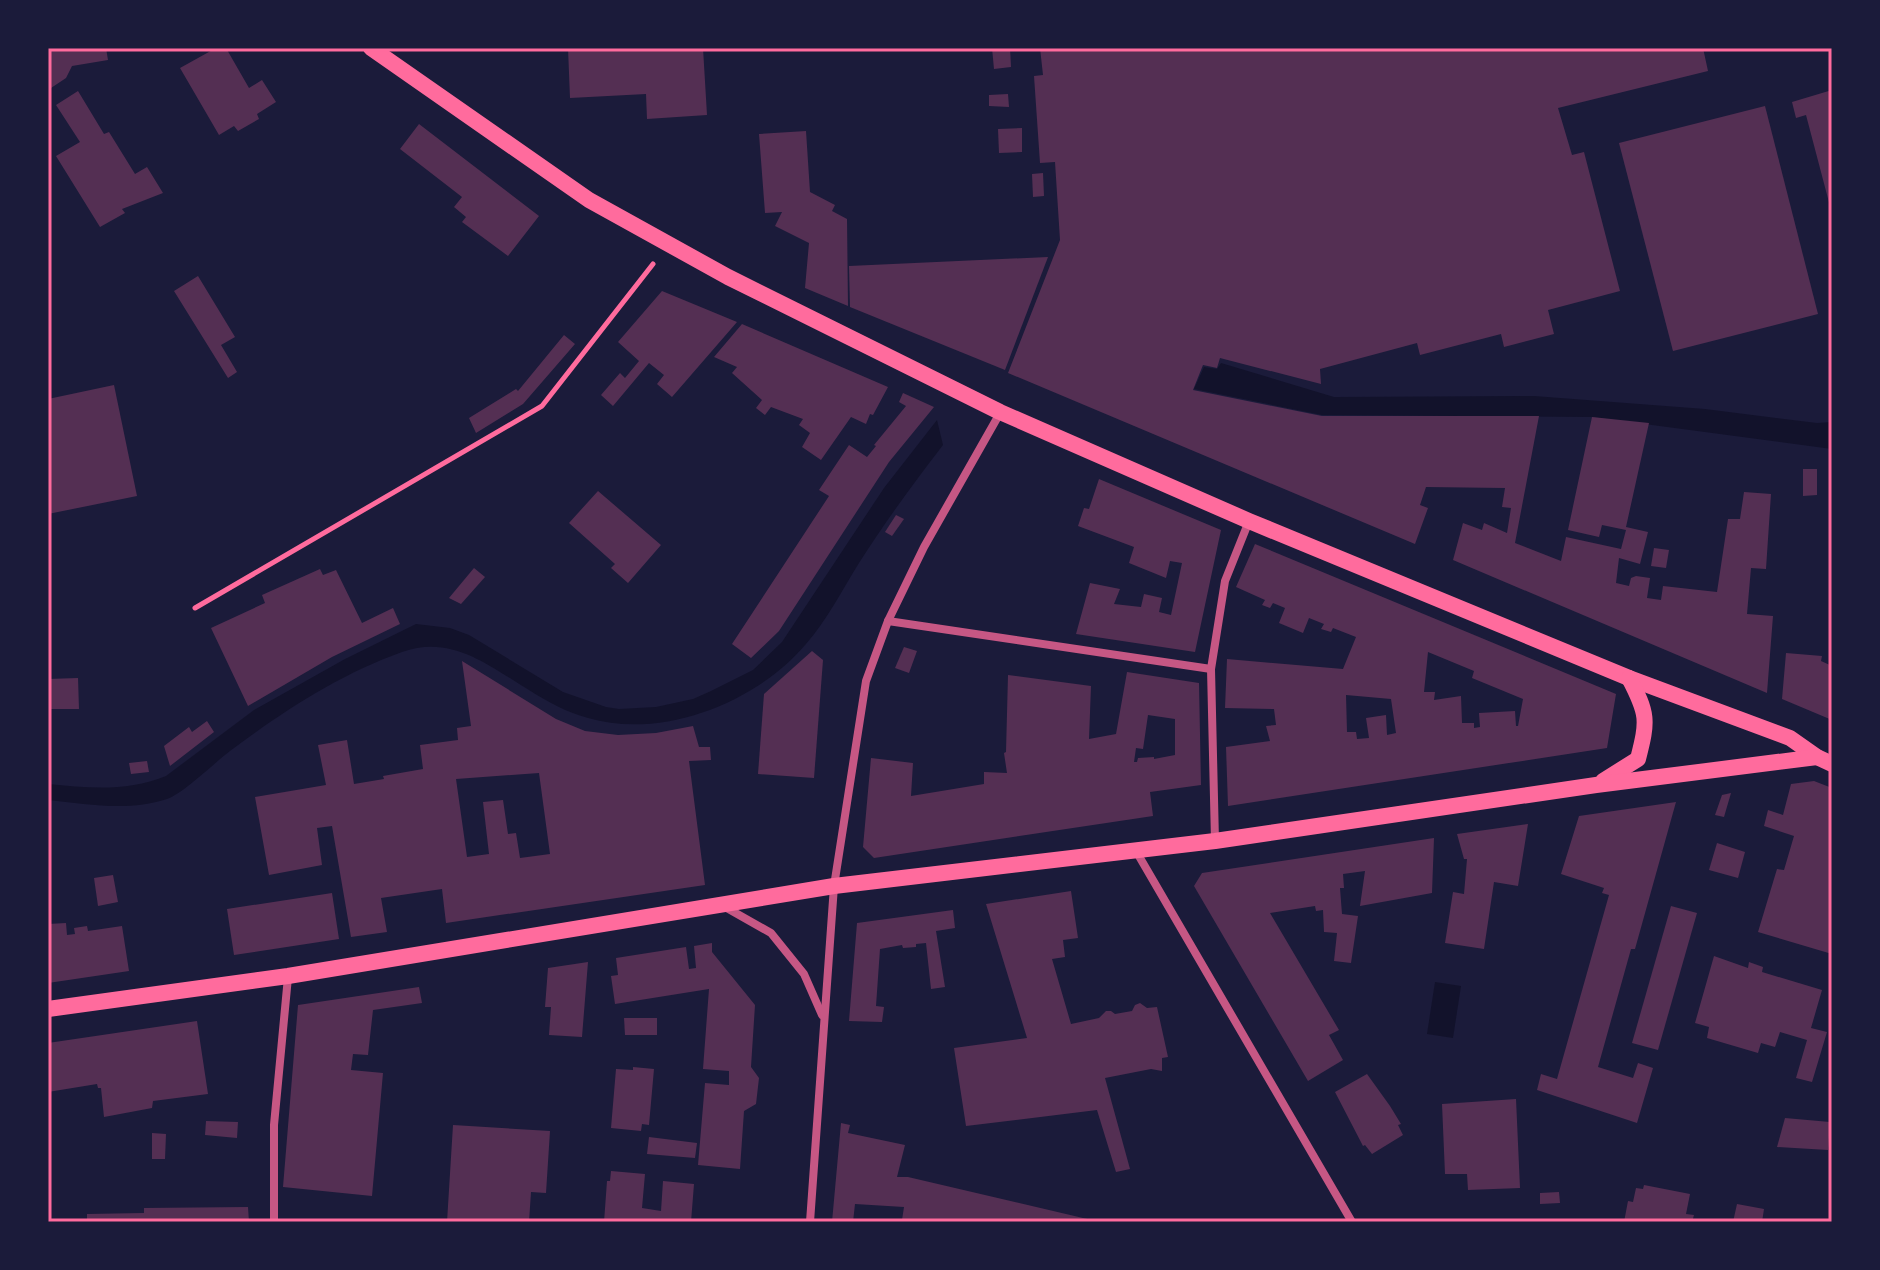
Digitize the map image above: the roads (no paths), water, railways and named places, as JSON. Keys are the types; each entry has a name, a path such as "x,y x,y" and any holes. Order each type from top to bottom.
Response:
{"main road":[{"path":"371,48 589,200 728,277 1000,412 1249,521 1629,678 1790,738 1824,760"},
{"path":"1596,785 1638,759 1647,724 1641,701 1629,678"},
{"path":"48,1009 288,976 834,886 1215,841 1596,785 1824,760"}],"street":[{"path":"810,1222 834,886 866,681 888,621 940,516 1000,412"},
{"path":"1215,841 1211,669 1225,581 1249,521"},
{"path":"888,621 1211,669"},
{"path":"1136,851 1352,1222"},
{"path":"721,905 771,933 804,974 824,1019"},
{"path":"274,1222 274,1125 288,976"}]}
